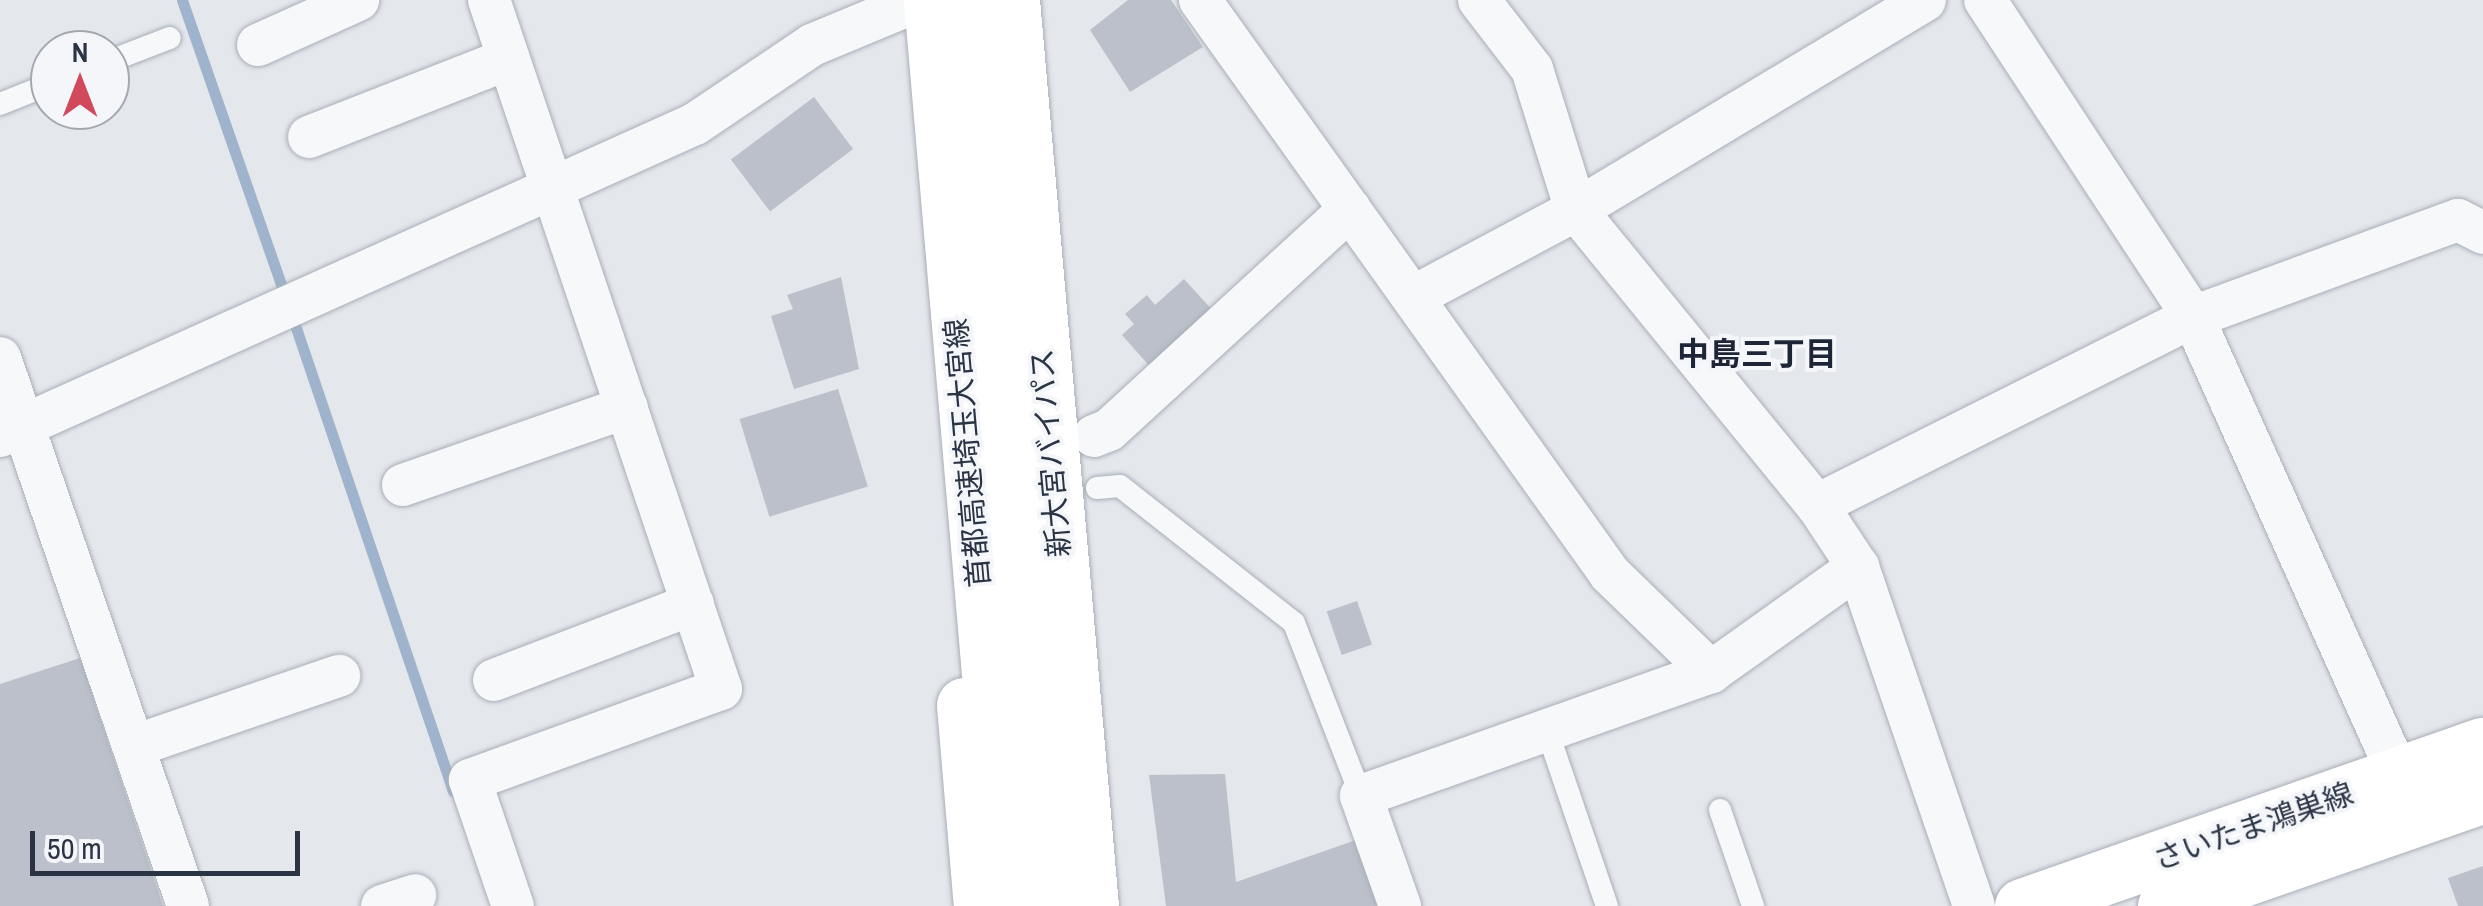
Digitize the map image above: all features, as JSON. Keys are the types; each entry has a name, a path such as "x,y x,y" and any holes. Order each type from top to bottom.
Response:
{"main road":[{"name":"首都高速埼玉大宮線","path":"982,0 1059,906"},
{"name":"新大宮バイパス","path":"1012,0 1091,906"},
{"name":"首都高速埼玉大宮線","path":"916,2 1008,906"},
{"path":"916,2 981,906"},
{"name":"さいたま鴻巣線","path":"2022,906 2483,745"},
{"name":"さいたま鴻巣線","path":"2193,901 2483,794"}],"street":[{"path":"258,45 358,0"},
{"path":"1200,0 1610,574 1711,672"},
{"path":"1479,0 1532,69 1576,210 1817,505 1858,567 1974,906"},
{"path":"1412,297 1576,210 1925,0"},
{"path":"1985,0 2194,317 2399,776"},
{"path":"490,1 721,689 470,780 513,906"},
{"path":"12,430 695,124 857,22 916,2"},
{"path":"308,137 508,58"},
{"path":"1094,436 1108,430 1350,209"},
{"path":"1817,505 2194,317 2458,220 2483,233"},
{"path":"0,358 12,430 134,746 188,906"},
{"path":"402,485 627,408"},
{"path":"1400,906 1361,796 1548,733 1711,672 1858,567"},
{"path":"494,680 693,604"},
{"path":"134,746 339,676"}],"lane":[{"path":"130,53 170,38"},
{"path":"0,104 30,92"},
{"path":"1097,488 1120,486 1294,623 1361,796"},
{"path":"1548,733 1606,906"},
{"path":"1720,810 1753,906"}],"building":[{"path":"1128,0 1171,0 1203,47 1130,92 1090,30"},
{"path":"814,97 853,149 770,212 731,160"},
{"path":"841,277 859,369 794,389 771,316 793,309 787,295"},
{"path":"1184,279 1215,313 1152,369 1122,335 1134,324 1125,314 1147,295 1155,305"},
{"path":"838,389 868,487 769,517 740,419"},
{"path":"1357,601 1372,644 1342,655 1327,611"},
{"path":"80,658 163,906 0,906 0,684"},
{"path":"1225,774 1236,882 1356,840 1379,906 1166,906 1149,775"},
{"path":"2483,866 2483,906 2458,906 2448,878"}],"waterway":[{"path":"182,0 286,298"},
{"path":"292,316 453,791"}],"district":[{"name":"中島三丁目","path":"1757,354"}]}
